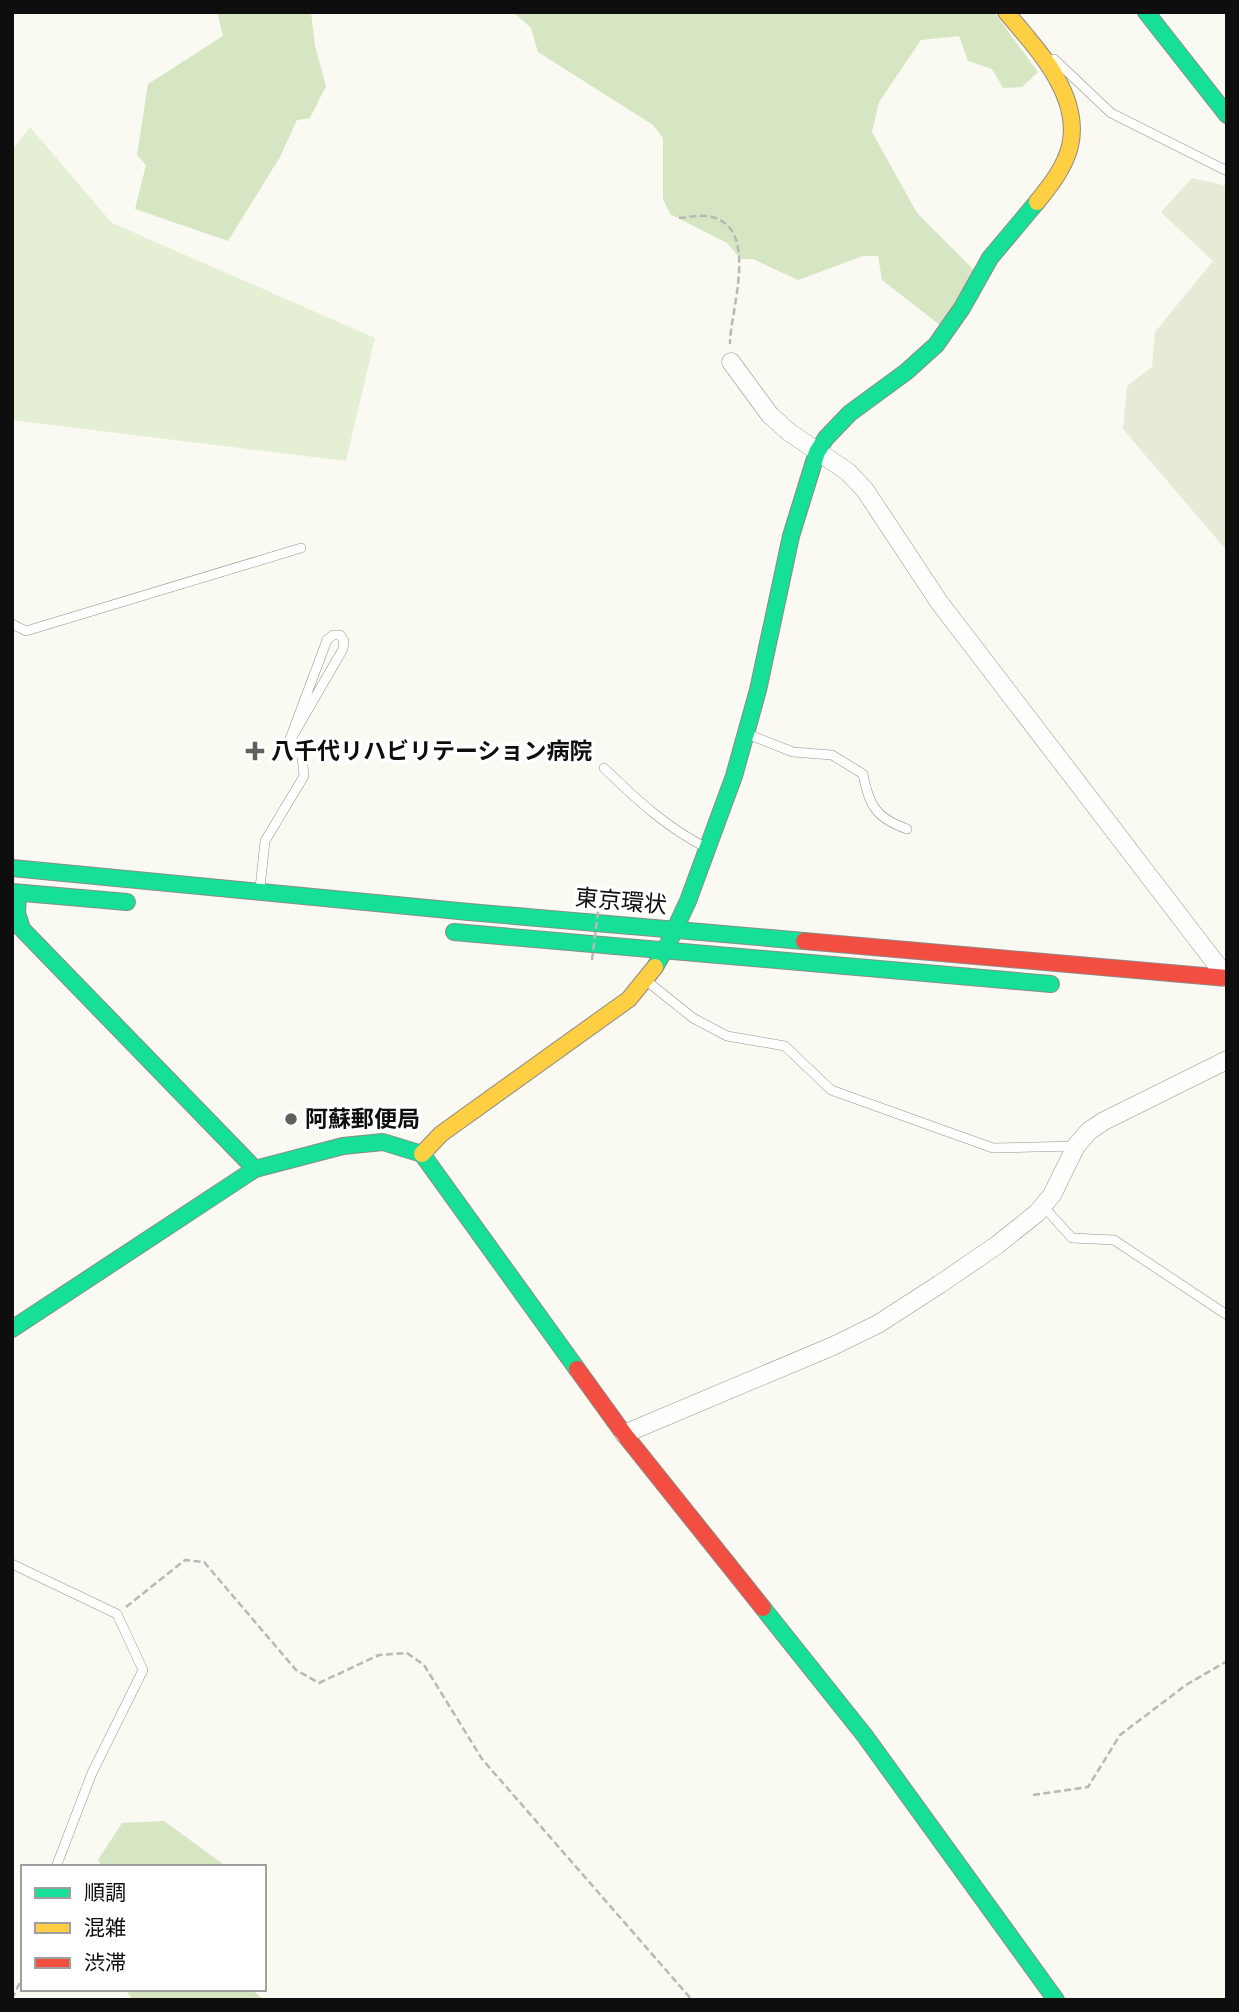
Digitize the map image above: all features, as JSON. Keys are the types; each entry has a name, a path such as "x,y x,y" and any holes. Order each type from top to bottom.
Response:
{"main road":[{"path":"422,1154 441,1134 629,999 647,980 676,929 709,849 746,733 792,530 817,451 850,413 918,362 937,344 958,315 989,259 1060,169 1070,147 1072,127 1067,104 1053,74 1006,12"},
{"path":"1146,12 1227,115"},
{"name":"東京環状","path":"12,869 1227,978"},
{"path":"148,904 15,892 22,929 255,1170"},
{"name":"東京環状","path":"441,931 1061,985"},
{"path":"12,1329 255,1170 303,1155 383,1142 422,1154 624,1434 865,1736 1056,2000"}],"street":[{"path":"731,362 769,415 848,472 865,490 939,602 1227,978"},
{"path":"624,1434 769,1374 878,1324 997,1245 1037,1213 1052,1195 1076,1146 1089,1131 1227,1060"}],"lane":[{"path":"1023,33 1064,67 1111,113 1227,171"},
{"path":"12,624 26,631 301,548"},
{"path":"333,635 340,635 344,641 343,649 288,744 327,640 333,635"},
{"path":"746,733 793,752 832,755 863,774 866,793 877,813 891,823 907,829"},
{"path":"259,893 265,841 304,776 302,756 288,744"},
{"path":"604,768 648,809 687,838 709,849"},
{"path":"647,980 693,1018 727,1036 785,1046 831,1090 993,1148 1076,1146"},
{"path":"1043,1206 1072,1238 1114,1240 1227,1315"},
{"path":"12,1564 117,1614 143,1670 92,1773 57,1865"}],"path":[{"path":"679,218 713,217 728,225 739,244 737,290 729,340 731,362"},
{"path":"592,960 599,904"},
{"path":"117,1614 186,1560 204,1562 296,1670 319,1683 379,1655 407,1653 424,1665 482,1759 692,2000"},
{"path":"1033,1795 1088,1787 1120,1735 1186,1685 1227,1661"},
{"path":"12,1999 21,1980"}],"green space":[{"path":"217,12 311,12 315,46 326,86 310,118 297,120 280,157 228,241 135,209 146,165 137,155 148,84 223,36"},
{"path":"513,12 994,12 1038,72 1022,87 1003,88 992,69 968,61 959,36 921,40 879,102 872,132 917,213 975,271 941,326 882,280 878,256 863,256 798,280 753,259 741,259 727,243 670,214 663,199 663,138 653,125 538,52 531,28"},
{"path":"30,127 112,223 375,338 346,461 12,420 12,150"},
{"path":"1192,178 1227,186 1227,551 1123,429 1127,386 1152,367 1155,332 1213,261 1161,212"},
{"path":"164,1821 224,1865 101,1865 98,1860 122,1823"},
{"path":"126,1991 254,1991 263,2000 133,2000"}],"traffic: fast":[{"path":"1146,12 1227,115"},
{"path":"655,967 688,901 734,776 758,690 791,536 817,452 826,438 850,413 906,372 936,345 962,308 990,258 1037,202"},
{"path":"12,868 804,941"},
{"path":"12,892 127,902"},
{"path":"18,893 17,913 22,929 255,1169"},
{"path":"454,932 1051,984"},
{"path":"12,1329 255,1169 343,1146 383,1142 422,1154 577,1369"},
{"path":"763,1608 865,1736 1056,2000"}],"traffic: slow":[{"path":"1006,12 1054,73 1063,91 1072,127 1065,161 1037,202"},
{"path":"422,1154 441,1134 629,999 655,967"}],"traffic: jam":[{"path":"804,941 1227,978"},
{"path":"577,1369 624,1434 763,1608"}],"place":[{"name":"八千代リハビリテーション病院","path":"255,751"},
{"name":"阿蘇郵便局","path":"291,1119"}]}
